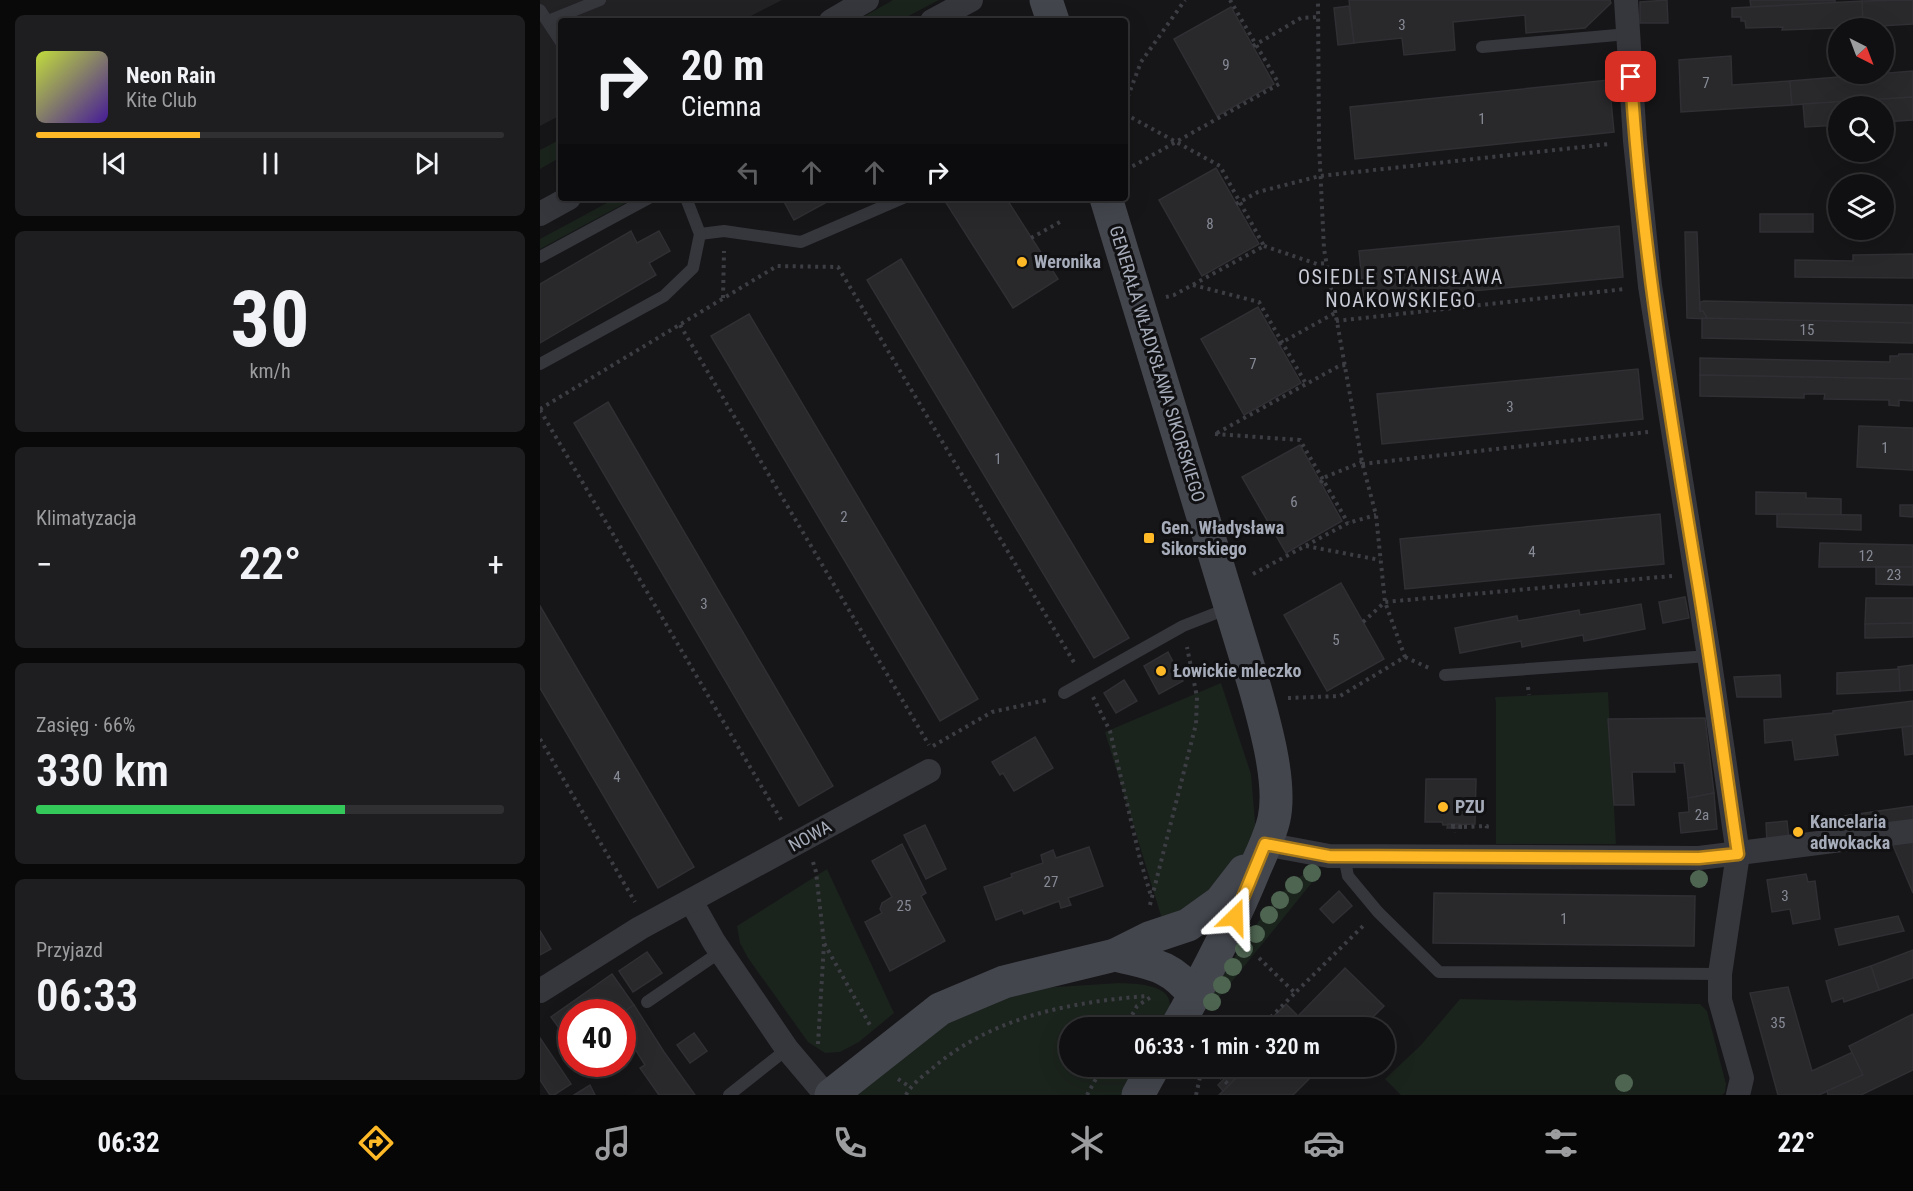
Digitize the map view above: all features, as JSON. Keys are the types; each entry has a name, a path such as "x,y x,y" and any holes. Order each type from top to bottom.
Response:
{"street":[{"path":"836,18 867,0"},
{"path":"937,18 970,0"},
{"path":"1046,0 1052,18"},
{"path":"1626,0 1635,141 1650,286 1738,854 1720,974 1720,1000 1742,1078 1738,1095"},
{"path":"540,214 564,201"},
{"name":"GENERAŁA WŁADYSŁAWA SIKORSKIEGO","path":"1107,201 1261,710 1275,784 1274,818 1265,844 1235,917 1182,1017"},
{"name":"NOWA","path":"540,991 640,928 928,771"},
{"path":"831,1095 940,1009 1004,982 1115,955 1149,938 1188,925 1220,902 1265,844 1329,856 1699,858 1913,831"},
{"path":"691,901 720,952 787,1049 826,1095"},
{"path":"1115,955 1170,970 1185,982 1194,994"},
{"path":"1138,1095 1148,1077"}],"lane":[{"path":"548,21 600,0"},
{"path":"540,10 558,37"},
{"path":"1482,47 1628,34"},
{"path":"540,257 643,201"},
{"path":"540,364 664,296 693,268 700,234 687,201"},
{"path":"700,234 724,231 801,242 896,201"},
{"path":"1064,693 1183,626 1230,607"},
{"path":"1445,675 1709,656"},
{"path":"1344,856 1348,876 1377,912 1439,972 1720,974"},
{"path":"646,1002 720,952"},
{"path":"729,1095 787,1049"}],"path":[{"path":"1128,97 1142,62 1185,0"},
{"path":"1128,168 1279,84 1230,0"},
{"path":"1287,698 1340,696 1405,657 1385,602 1376,515 1362,463 1327,263 1320,176 1318,0"},
{"path":"1254,44 1301,18 1318,17"},
{"path":"1128,116 1220,166 1264,246 1317,264 1327,263"},
{"path":"1238,202 1258,192 1320,176 1617,143"},
{"path":"1031,238 1060,222"},
{"path":"1165,297 1193,285 1264,246"},
{"path":"785,826 540,409 777,266 838,267 1086,682 1110,731 1151,896"},
{"path":"1193,285 1259,302 1306,384"},
{"path":"1336,321 1631,288"},
{"path":"1281,343 1335,313"},
{"path":"680,325 930,747 992,712 1040,703 1064,693"},
{"path":"1209,437 1339,366 1346,366"},
{"path":"1322,481 1362,463 1658,431"},
{"path":"1215,434 1300,440 1347,523"},
{"path":"1251,575 1347,523 1376,515"},
{"path":"1305,546 1380,560"},
{"path":"1363,622 1385,602 1681,575"},
{"path":"1150,907 1196,724 1197,697 1183,626"},
{"path":"540,740 636,903"},
{"path":"806,838 816,872 824,943 817,1052"},
{"path":"1271,1017 1377,912"},
{"path":"824,943 874,1033"},
{"path":"1259,958 1294,993"},
{"path":"906,1095 910,1087 945,1058 995,1028 1038,1013 1091,1001 1153,996 1137,1006 1131,1017"},
{"path":"1087,1095 1097,1077"},
{"path":"1196,1095 1200,1077"},
{"path":"1220,1077 1229,1085"}],"shaded area":[{"path":"540,0 782,0 747,18 558,18 558,117 540,126"},
{"path":"893,0 939,0 905,18 861,18"},
{"path":"558,141 558,159 540,169 540,150"},
{"path":"610,201 629,201 540,249 540,239"},
{"path":"1221,683 1251,774 1257,846 1213,897 1162,919 1105,732"},
{"path":"1608,692 1616,844 1496,844 1495,697"},
{"path":"827,869 894,1013 859,1042 840,1052 825,1053 808,1042 748,958 740,943 737,926"},
{"path":"1319,870 1314,880 1208,1011 1205,1008 1225,973 1269,907 1302,876"},
{"path":"1119,983 1142,985 1165,993 1169,998 1170,1006 1165,1017 1059,1017 1059,1077 1131,1077 1121,1095 855,1095 946,1020 1025,989"},
{"path":"1460,999 1700,1004 1707,1011 1726,1084 1725,1092 1722,1095 1401,1095 1385,1079 1395,1077 1395,1070 1421,1045"}],"building":[{"path":"1349,0 1610,0 1611,3 1585,28 1526,33 1525,15 1453,22 1455,50 1404,55 1402,38 1354,43"},
{"path":"1667,0 1668,23 1640,23 1640,2"},
{"path":"1750,0 1835,0 1835,3 1751,7"},
{"path":"1913,0 1913,24 1894,25 1894,18 1863,18 1862,1"},
{"path":"1862,1 1863,18 1828,18 1828,28 1782,30 1783,27 1746,28 1745,21 1741,21 1741,17 1732,17 1732,8"},
{"path":"1349,6 1354,43 1338,45 1334,8"},
{"path":"1231,7 1274,84 1217,116 1174,39"},
{"path":"1731,56 1732,85 1790,81 1792,105 1681,112 1679,60"},
{"path":"1913,71 1913,97 1828,96 1828,103 1792,105 1790,81 1828,78 1828,84 1894,84 1894,73"},
{"path":"1609,80 1614,132 1355,159 1350,107"},
{"path":"1913,97 1913,120 1894,121 1894,98"},
{"path":"1828,102 1828,126 1805,127 1803,104"},
{"path":"1216,168 1259,244 1202,276 1159,200"},
{"path":"784,201 829,201 794,220"},
{"path":"945,201 1008,201 1058,279 1013,308"},
{"path":"1760,214 1813,214 1813,232 1760,232"},
{"path":"1619,226 1623,277 1364,301 1359,251"},
{"path":"631,231 637,243 659,231 670,251 649,263 656,275 540,343 540,284"},
{"path":"1685,232 1697,232 1700,311 1703,311 1708,319 1687,318"},
{"path":"1913,254 1913,278 1795,277 1795,260 1853,261 1853,255"},
{"path":"901,259 1129,638 1094,658 867,280"},
{"path":"1700,302 1913,305 1913,323 1708,319 1703,311 1700,311"},
{"path":"1258,307 1301,383 1244,415 1201,339"},
{"path":"749,314 978,699 940,721 711,336"},
{"path":"1702,318 1913,323 1913,343 1702,338"},
{"path":"1913,354 1913,379 1700,375 1700,358 1890,362 1890,356"},
{"path":"1638,369 1643,419 1382,444 1377,394"},
{"path":"1700,375 1913,379 1913,401 1899,400 1899,406 1889,405 1889,400 1824,399 1825,394 1804,394 1804,398 1700,396"},
{"path":"608,402 833,786 799,806 574,423"},
{"path":"1859,426 1913,428 1913,470 1857,467"},
{"path":"1300,445 1342,521 1286,553 1242,477"},
{"path":"1756,492 1806,493 1806,498 1841,499 1841,515 1756,514"},
{"path":"1900,505 1913,505 1913,517 1900,516"},
{"path":"1660,514 1664,564 1405,589 1400,539"},
{"path":"1777,514 1861,515 1861,530 1777,527"},
{"path":"1820,543 1913,545 1913,567 1819,567"},
{"path":"1876,567 1913,567 1913,585 1876,584"},
{"path":"1341,583 1384,659 1327,691 1284,615"},
{"path":"1685,597 1689,618 1663,623 1659,602"},
{"path":"1866,598 1913,598 1913,623 1865,624"},
{"path":"1641,604 1645,629 1584,641 1583,635 1522,647 1521,641 1460,653 1455,628 1517,616 1518,621 1579,610 1580,615"},
{"path":"540,606 694,867 658,888 540,688"},
{"path":"1913,623 1913,637 1865,638 1865,624"},
{"path":"1168,652 1183,681 1159,694 1144,666"},
{"path":"1913,665 1913,690 1900,691 1898,667"},
{"path":"1899,669 1900,691 1837,694 1837,673"},
{"path":"1780,675 1781,697 1737,697 1734,677"},
{"path":"1124,680 1137,701 1116,713 1104,693"},
{"path":"1913,701 1913,726 1835,735 1838,755 1795,760 1792,740 1765,743 1764,720"},
{"path":"1705,718 1714,793 1688,798 1684,763 1674,763 1675,772 1632,772 1634,805 1614,805 1608,719"},
{"path":"1913,726 1913,754 1905,755 1902,727"},
{"path":"1035,737 1053,768 1014,791 1003,773 1000,775 992,762"},
{"path":"1426,779 1476,779 1475,824 1443,825 1442,822 1425,822"},
{"path":"1714,793 1717,829 1681,833 1679,813 1689,812 1688,798"},
{"path":"1913,806 1913,826 1833,838 1831,818"},
{"path":"1787,821 1789,840 1767,842 1766,823"},
{"path":"1448,824 1459,824 1459,828 1447,828"},
{"path":"925,825 946,869 926,879 904,835"},
{"path":"1913,839 1913,893 1892,843"},
{"path":"902,844 926,893 921,896 945,941 890,971 865,922 882,913 880,909 882,903 892,897 872,861"},
{"path":"1089,847 1103,886 1068,898 1071,905 1061,908 1059,901 1024,914 1022,910 996,920 984,887 1012,877 1011,874 1043,863 1041,855 1053,850 1056,858"},
{"path":"1806,874 1808,882 1815,881 1820,919 1793,924 1790,909 1772,912 1767,880"},
{"path":"1339,891 1352,906 1333,923 1320,909"},
{"path":"1434,893 1695,896 1694,946 1433,943"},
{"path":"1898,916 1904,931 1839,945 1835,929"},
{"path":"540,931 551,949 540,955"},
{"path":"1913,950 1913,978 1879,990 1871,966"},
{"path":"647,952 662,973 633,992 619,971"},
{"path":"1871,966 1879,990 1844,1002 1843,998 1832,1002 1826,981"},
{"path":"1345,968 1384,1006 1373,1017 1273,1017 1286,1004 1298,1016"},
{"path":"612,974 630,999 577,999"},
{"path":"1788,987 1812,1071 1853,1052 1863,1075 1819,1095 1778,1095 1750,993"},
{"path":"636,1008 695,1095 659,1095 640,1068 645,1065 636,1051"},
{"path":"558,1012 558,1027 551,1017"},
{"path":"1913,1014 1913,1070 1861,1095 1828,1095 1827,1091 1863,1075 1849,1046"},
{"path":"694,1033 707,1051 690,1063 677,1045"},
{"path":"540,1038 558,1065 558,1077 566,1077 571,1084 554,1095 550,1095 540,1080"},
{"path":"1226,1077 1237,1077 1223,1091 1218,1085"},
{"path":"1237,1077 1311,1077 1293,1095 1219,1095"},
{"path":"590,1085 595,1095 574,1095 579,1092"}],"place":[{"name":"Weronika","path":"1022,262"},
{"name":"Gen. Władysława Sikorskiego","path":"1149,538"},
{"name":"Łowickie mleczko","path":"1161,671"},
{"name":"PZU","path":"1443,807"},
{"name":"Kancelaria adwokacka","path":"1798,832"}],"district":[{"name":"OSIEDLE STANISŁAWA NOAKOWSKIEGO","path":"1401,288"}],"route":[{"path":"1235,917 1265,844 1329,856 1699,858 1738,854 1650,286 1635,141 1631,77"}]}
